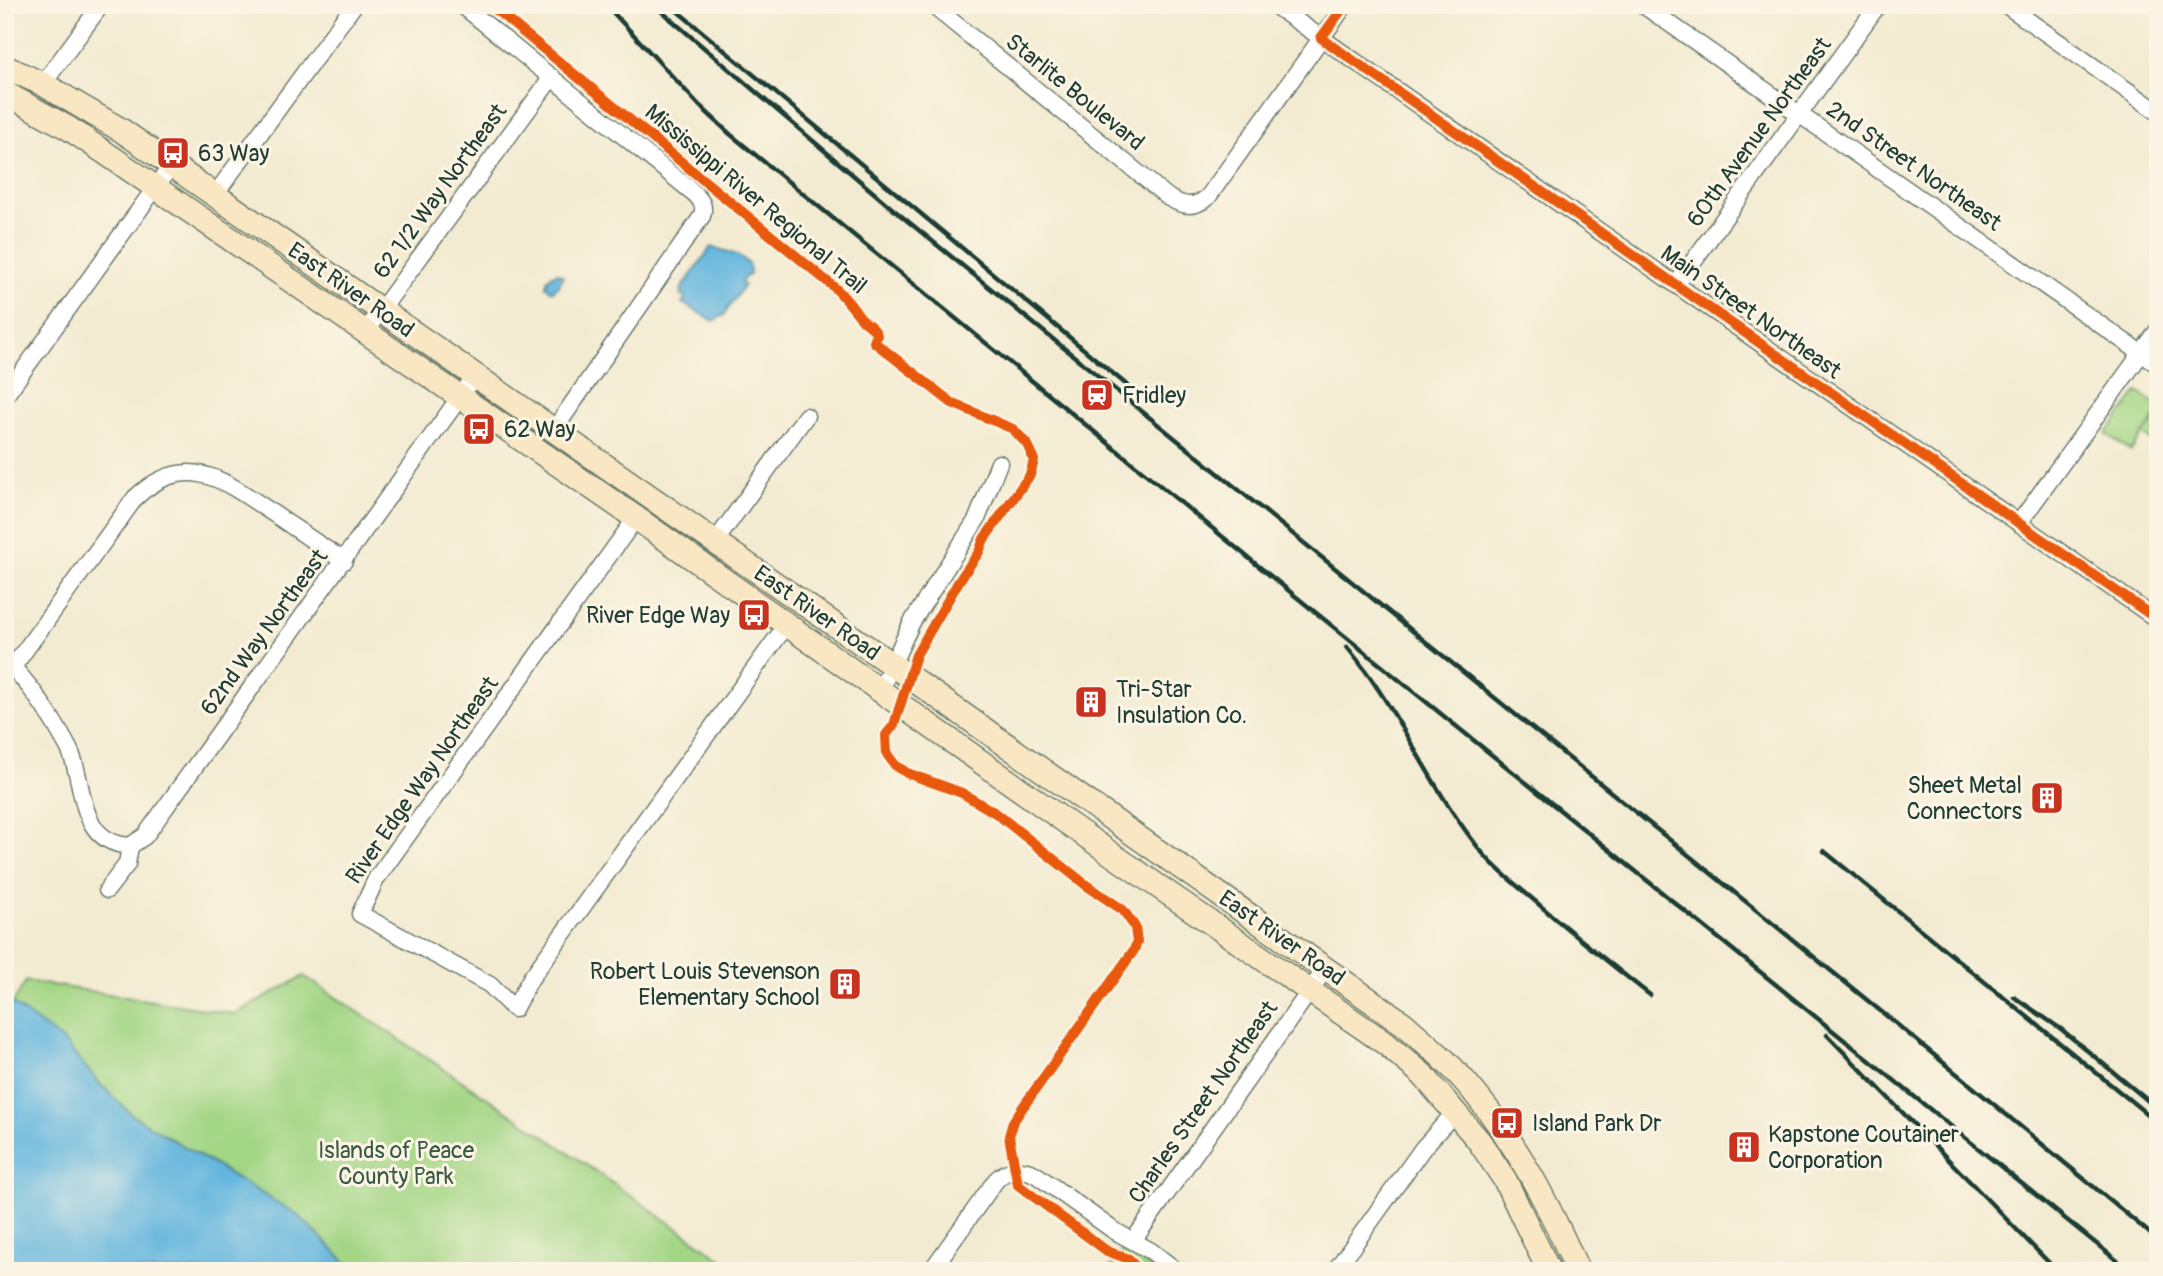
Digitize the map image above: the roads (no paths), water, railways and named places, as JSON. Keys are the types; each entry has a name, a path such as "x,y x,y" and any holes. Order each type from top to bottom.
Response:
{"main road":[{"name":"East River Road","path":"5,67 43,84 121,130 1404,1024 1472,1089 1527,1165 1578,1271"},
{"name":"East River Road","path":"5,93 68,128 156,187 636,518 1385,1043 1423,1075 1455,1112 1505,1180 1549,1271"}],"street":[{"path":"43,84 101,5"},
{"path":"214,196 354,5"},
{"path":"462,5 695,194 704,209 702,216 554,430"},
{"name":"Starlite Boulevard","path":"932,5 1169,198 1181,205 1192,206 1208,197 1321,38"},
{"name":"Main Street Northeast","path":"1274,5 2158,620"},
{"path":"1321,38 1345,5"},
{"name":"2nd Street Northeast","path":"1643,5 2158,365"},
{"name":"60th Avenue Northeast","path":"1676,285 1878,5"},
{"path":"2006,5 2158,112"},
{"name":"62 1/2 Way Northeast","path":"365,332 552,77"},
{"path":"5,397 171,166"},
{"path":"2019,523 2158,330"},
{"name":"62nd Way Northeast","path":"107,890 127,864 130,846 145,836 475,376"},
{"path":"715,542 806,416"},
{"path":"880,691 912,622 977,519 999,463"},
{"path":"130,846 111,841 93,824 82,803 78,774 68,746 9,663 135,498 145,488 173,475 189,472 223,480 344,561"},
{"name":"River Edge Way Northeast","path":"636,518 376,880 360,914 490,985 514,1009 531,978 787,624"},
{"name":"Charles Street Northeast","path":"1133,1241 1326,968"},
{"path":"1335,1271 1423,1148 1455,1112"},
{"path":"931,1271 996,1180 1014,1170 1035,1174 1113,1230 1177,1271"}],"water":[{"path":"711,247 742,258 750,268 750,275 741,283 744,285 724,315 714,321 682,303 686,297 681,295 682,288"},
{"path":"557,273 563,276 559,286 553,291 546,287 546,284 552,275"},
{"path":"5,998 63,1041 100,1084 132,1115 299,1216 355,1271 5,1271"}],"railway":[{"path":"606,5 699,105 730,134 1294,595 2130,1271"},
{"path":"654,5 894,210 1899,1026 2158,1240"},
{"path":"670,5 1128,386"},
{"path":"1347,647 1382,694 1441,794 1480,850 1549,913 1650,995"},
{"path":"1824,851 2158,1123"},
{"path":"2014,997 2061,1029 2158,1109"},
{"path":"1827,1035 2057,1271"}],"place":[{"name":"63 Way","path":"173,153"},
{"name":"Fridley","path":"1097,395"},
{"name":"62 Way","path":"479,429"},
{"name":"River Edge Way","path":"754,615"},
{"name":"Tri-Star Insulation Co.","path":"1091,702"},
{"name":"Sheet Metal Connectors","path":"2047,798"},
{"name":"Robert Louis Stevenson Elementary School","path":"845,984"},
{"name":"Island Park Dr","path":"1507,1123"},
{"name":"Kapstone Coutainer Corporation","path":"1744,1147"}],"park label":[{"name":"Islands of Peace County Park","path":"396,1163"}]}
